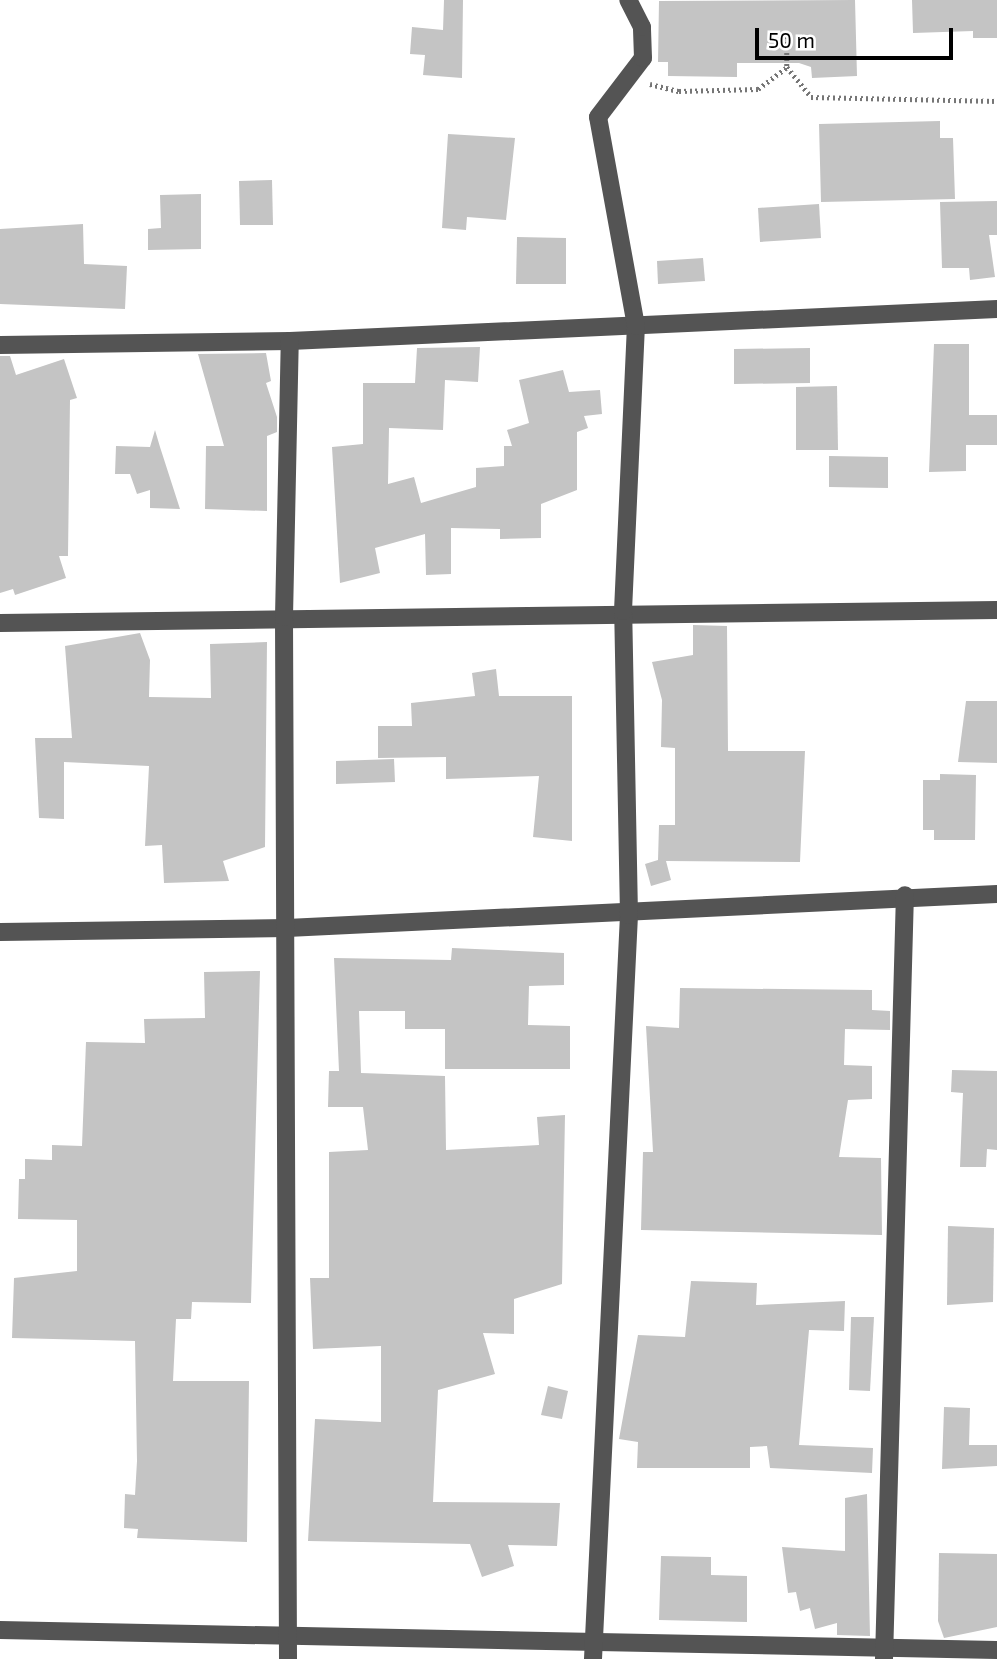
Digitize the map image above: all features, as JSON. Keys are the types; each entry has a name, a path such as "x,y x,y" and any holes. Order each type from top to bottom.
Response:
{"street":[{"path":"593,1651 629,915 623,611 636,326 598,117 643,58 642,37 628,0"},
{"path":"0,345 290,341 997,309"},
{"path":"289,1659 284,617 290,341"},
{"path":"0,623 623,611 997,610"},
{"path":"0,932 287,928 629,915 905,895 997,894"},
{"path":"884,1653 905,895"},
{"path":"0,1630 289,1636 593,1651 884,1653 997,1650"}],"path":[{"path":"787,31 787,67 811,97 997,101"},
{"path":"629,78 679,91 758,89 787,67"}],"building":[{"path":"444,0 463,0 462,78 423,75 425,55 410,54 412,27 443,30"},
{"path":"855,0 857,76 812,78 811,67 799,63 737,63 737,77 668,76 668,62 658,62 659,1"},
{"path":"912,0 997,0 997,38 973,38 973,31 913,33"},
{"path":"940,121 940,138 953,138 955,199 821,202 819,124"},
{"path":"448,134 515,138 506,220 467,217 466,230 442,228"},
{"path":"272,180 273,225 240,225 239,181"},
{"path":"201,194 201,249 148,250 148,229 161,228 160,195"},
{"path":"997,201 997,235 989,235 995,277 970,280 969,268 942,268 940,202"},
{"path":"819,204 821,238 760,242 758,208"},
{"path":"83,224 84,264 127,266 125,309 0,304 0,229"},
{"path":"517,237 566,238 566,284 516,284"},
{"path":"703,258 705,281 658,284 657,261"},
{"path":"934,344 969,344 969,415 997,415 997,445 966,445 966,471 929,472"},
{"path":"480,347 478,382 445,380 443,430 389,428 388,484 414,477 421,503 476,487 476,468 504,466 504,446 512,446 507,430 529,423 519,380 563,370 569,392 600,390 602,414 584,416 588,428 577,432 577,490 541,504 541,538 500,539 500,529 451,528 451,574 426,575 425,534 375,548 380,573 340,583 332,447 363,444 363,383 415,383 417,348"},
{"path":"810,348 810,383 734,384 734,349"},
{"path":"266,353 271,381 266,383 277,417 277,432 267,436 267,511 205,509 206,446 224,446 198,354"},
{"path":"0,356 10,356 16,375 64,359 77,398 70,400 68,556 59,556 66,578 15,595 13,589 0,593"},
{"path":"837,386 838,450 796,450 796,387"},
{"path":"155,430 180,509 150,508 150,490 137,494 130,474 115,474 116,446 150,447"},
{"path":"829,456 888,457 888,488 829,487"},
{"path":"693,625 727,626 728,751 805,751 800,862 666,861 671,880 651,886 645,864 658,860 659,825 675,825 675,748 661,747 662,700 652,662 693,655"},
{"path":"140,633 150,660 149,697 211,698 210,644 267,642 265,847 223,861 229,881 164,883 162,845 145,846 149,766 64,762 64,819 39,818 35,738 72,738 65,646"},
{"path":"496,669 499,696 572,696 572,841 533,837 539,776 446,779 446,757 378,758 378,726 412,726 411,703 475,696 472,673"},
{"path":"966,701 997,701 997,763 958,762"},
{"path":"394,759 395,782 336,784 336,761"},
{"path":"940,774 976,775 975,840 934,840 934,830 923,830 923,780 940,780"},
{"path":"452,948 564,953 564,985 529,986 528,1025 570,1026 570,1069 445,1069 445,1029 405,1029 405,1011 359,1011 361,1073 445,1076 446,1150 539,1145 537,1117 565,1115 562,1284 514,1299 514,1334 483,1333 495,1374 438,1390 433,1502 560,1503 557,1546 508,1545 514,1566 482,1577 470,1544 308,1541 315,1419 381,1422 381,1346 313,1349 310,1278 329,1278 329,1152 368,1150 363,1107 328,1107 329,1071 339,1071 334,958 451,960"},
{"path":"260,971 251,1303 192,1302 191,1319 176,1319 173,1381 249,1381 247,1542 137,1538 138,1529 124,1528 125,1494 135,1495 137,1461 135,1341 12,1338 14,1278 77,1271 77,1220 18,1219 19,1179 25,1179 25,1159 52,1160 52,1145 82,1146 86,1042 145,1043 144,1019 205,1018 204,972"},
{"path":"680,988 872,990 872,1010 890,1011 890,1030 845,1029 844,1065 872,1066 872,1099 848,1100 839,1157 881,1158 882,1235 641,1230 643,1152 653,1152 646,1026 679,1028"},
{"path":"952,1070 997,1071 997,1150 987,1149 986,1167 960,1167 963,1093 951,1092"},
{"path":"948,1226 994,1228 993,1302 947,1305"},
{"path":"691,1281 757,1283 756,1305 845,1301 844,1331 809,1330 799,1445 873,1448 872,1473 770,1468 767,1446 750,1447 750,1468 637,1468 638,1442 619,1439 638,1335 685,1337"},
{"path":"851,1317 874,1317 870,1391 849,1390"},
{"path":"548,1386 568,1391 562,1419 541,1415"},
{"path":"944,1407 970,1408 969,1445 997,1445 997,1466 942,1469"},
{"path":"867,1494 870,1636 837,1635 837,1623 815,1629 810,1608 800,1611 796,1592 788,1593 782,1547 845,1551 845,1498"},
{"path":"939,1553 997,1554 997,1627 944,1638 938,1621"},
{"path":"661,1556 711,1557 711,1575 747,1576 747,1622 659,1620"}]}
